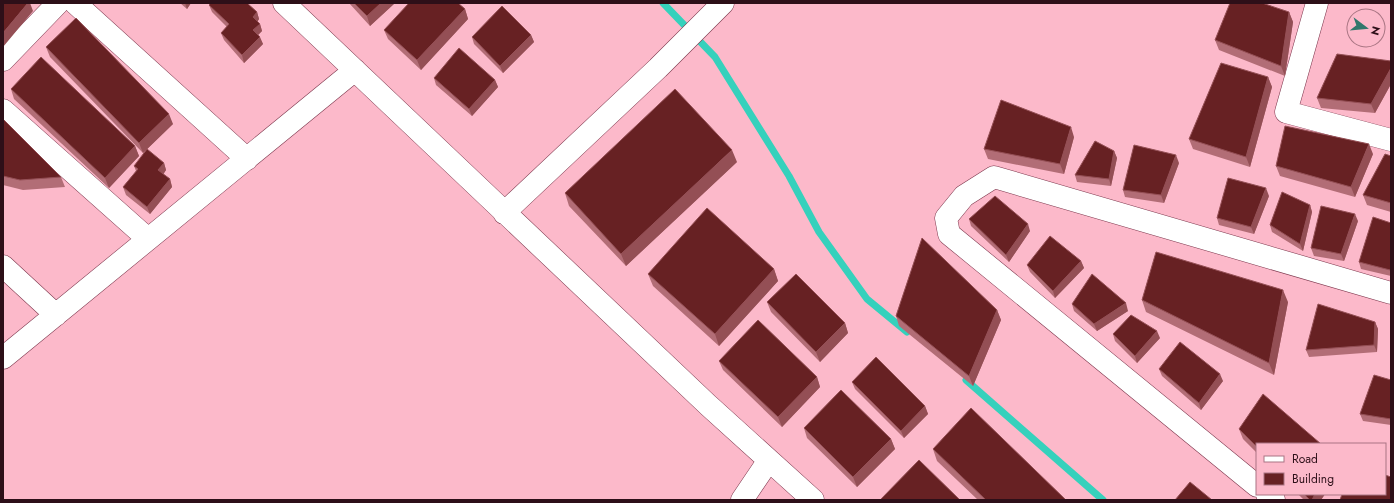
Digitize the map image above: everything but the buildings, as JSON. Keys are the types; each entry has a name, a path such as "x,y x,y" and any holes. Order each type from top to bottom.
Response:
{"street":[{"path":"3,60 58,3"},
{"path":"75,3 246,159"},
{"path":"284,3 504,213 702,399 813,500"},
{"path":"1317,3 1286,112 1391,140"},
{"path":"504,213 658,68 721,5"},
{"path":"3,358 355,70"},
{"path":"3,110 148,239"},
{"path":"1256,485 949,234 946,218 964,196 994,177 1391,293"},
{"path":"3,266 56,315"},
{"path":"742,500 769,460"}],"waterway":[{"path":"663,3 715,57 789,176 819,232 867,299 907,332"},
{"path":"966,380 1103,500"}]}
